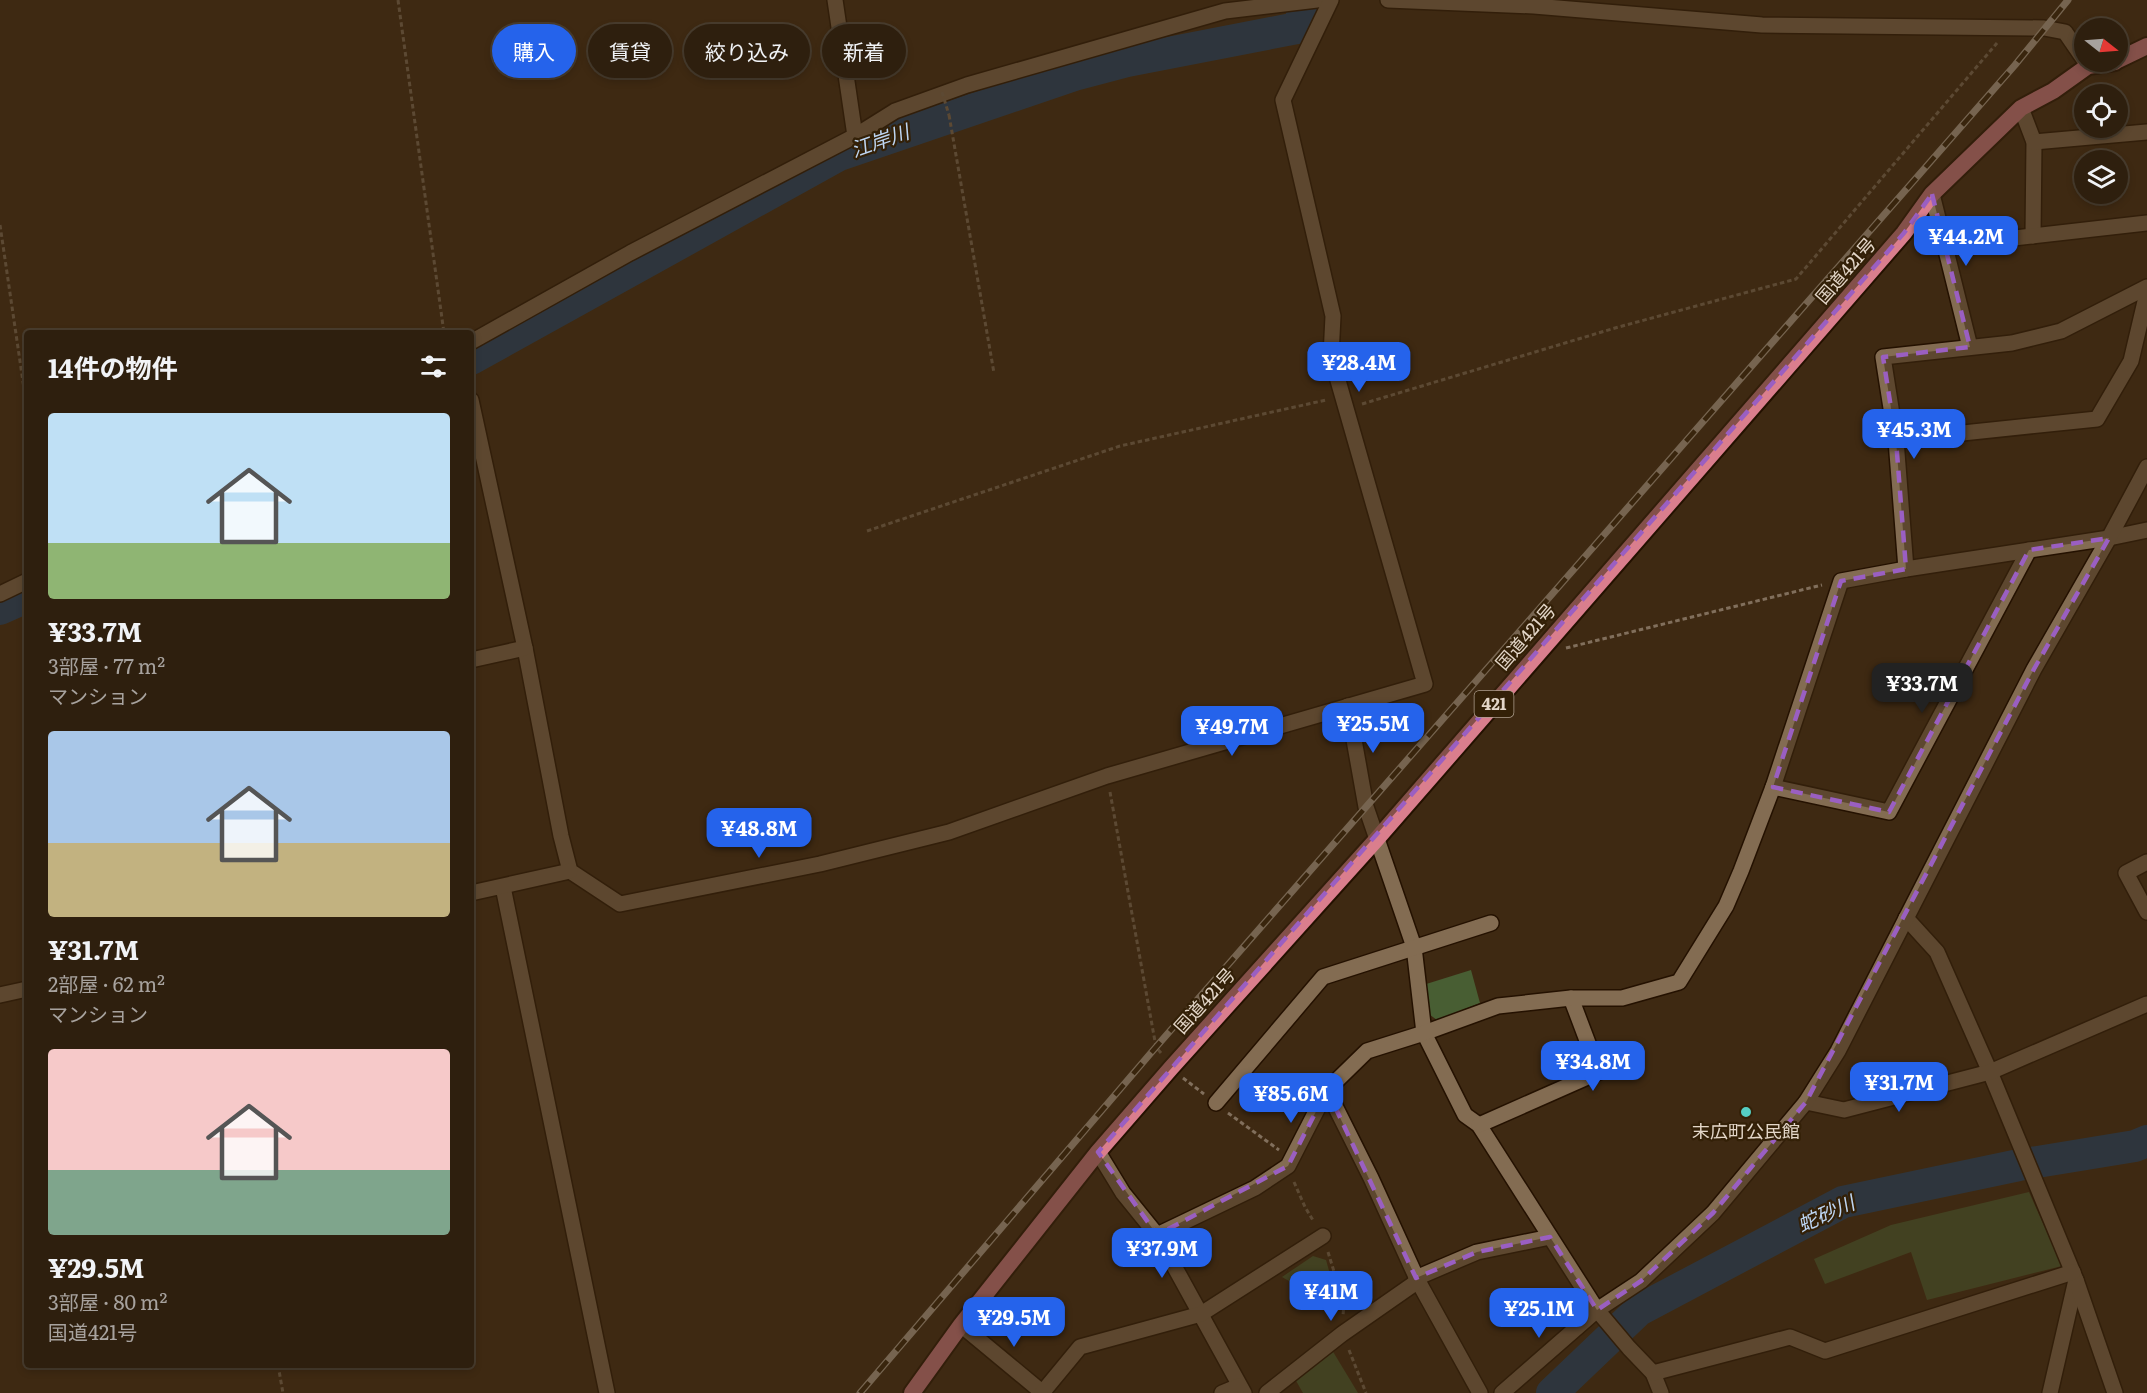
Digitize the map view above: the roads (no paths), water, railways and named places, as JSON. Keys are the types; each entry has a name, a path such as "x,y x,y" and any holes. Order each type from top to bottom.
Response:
{"highway":[{"name":"国道421号","path":"2128,55 2147,46"},
{"name":"国道421号","path":"912,1393 961,1325 1098,1152 1376,840 1904,233 1932,195 2021,108 2053,91 2075,72"}],"street":[{"path":"835,0 855,136"},
{"path":"474,340 630,253 855,136 895,111 967,85 1225,10 1317,0"},
{"path":"474,414 570,871 620,903 820,864 949,832 1107,776 1425,684 1331,356 1333,316 1283,100 1330,0"},
{"path":"1388,0 1534,6 1762,25 2044,28 2065,32 2074,45"},
{"path":"2021,108 2034,142 2033,236"},
{"path":"2034,142 2147,132"},
{"path":"1932,195 1970,347"},
{"path":"1944,246 2147,223"},
{"path":"1906,568 1896,440 1883,357 2012,343 2061,331 2147,287"},
{"path":"1896,440 2097,419 2131,361 2147,293"},
{"path":"1502,1393 1597,1310 1641,1281 1713,1213 1806,1102 1838,1051 2034,669 2147,467"},
{"path":"1157,1235 1255,1188 1288,1166 1327,1090 1367,1051 1498,1006 1571,998 1622,998 1679,982 1726,906 1773,787 1841,581 1906,568 2109,538 2147,530"},
{"path":"1773,787 1889,812 2029,550"},
{"path":"0,594 24,582"},
{"path":"474,659 525,648"},
{"path":"1348,706 1366,807 1414,947 1424,1033 1465,1115 1479,1125 1597,1310 1653,1373 1661,1393"},
{"path":"2147,862 2126,873 2147,912"},
{"path":"474,892 570,871"},
{"path":"503,887 607,1393"},
{"path":"1906,918 1937,952 1990,1072 2075,1276 2115,1393"},
{"path":"1216,1103 1323,977 1491,923"},
{"path":"0,995 24,990"},
{"path":"1479,1125 1599,1072 1571,998"},
{"path":"1806,1102 1844,1110 1990,1072 2147,1004"},
{"path":"1327,1090 1371,1178 1417,1280 1480,1393"},
{"path":"1098,1152 1123,1193 1157,1235 1242,1390 1222,1393"},
{"path":"961,1325 1042,1393 1080,1347 1201,1314 1323,1236"},
{"path":"1267,1393 1342,1334 1417,1280 1477,1252 1550,1237"},
{"path":"1653,1373 1790,1337 1826,1352 2075,1276"},
{"path":"2050,1393 2075,1276"}],"waterway":[{"name":"江岸川","path":"474,357 839,155 1074,75 1127,61 1297,28 1309,0"},
{"name":"江岸川","path":"0,609 24,598"},
{"name":"蛇砂川","path":"1552,1393 1639,1310 1843,1202 2019,1165 2135,1146 2147,1141"}],"railway":[{"path":"860,1393 1156,1047 2015,65 2068,0"}],"place":[{"name":"末広町公民館","path":"1746,1112"}]}
